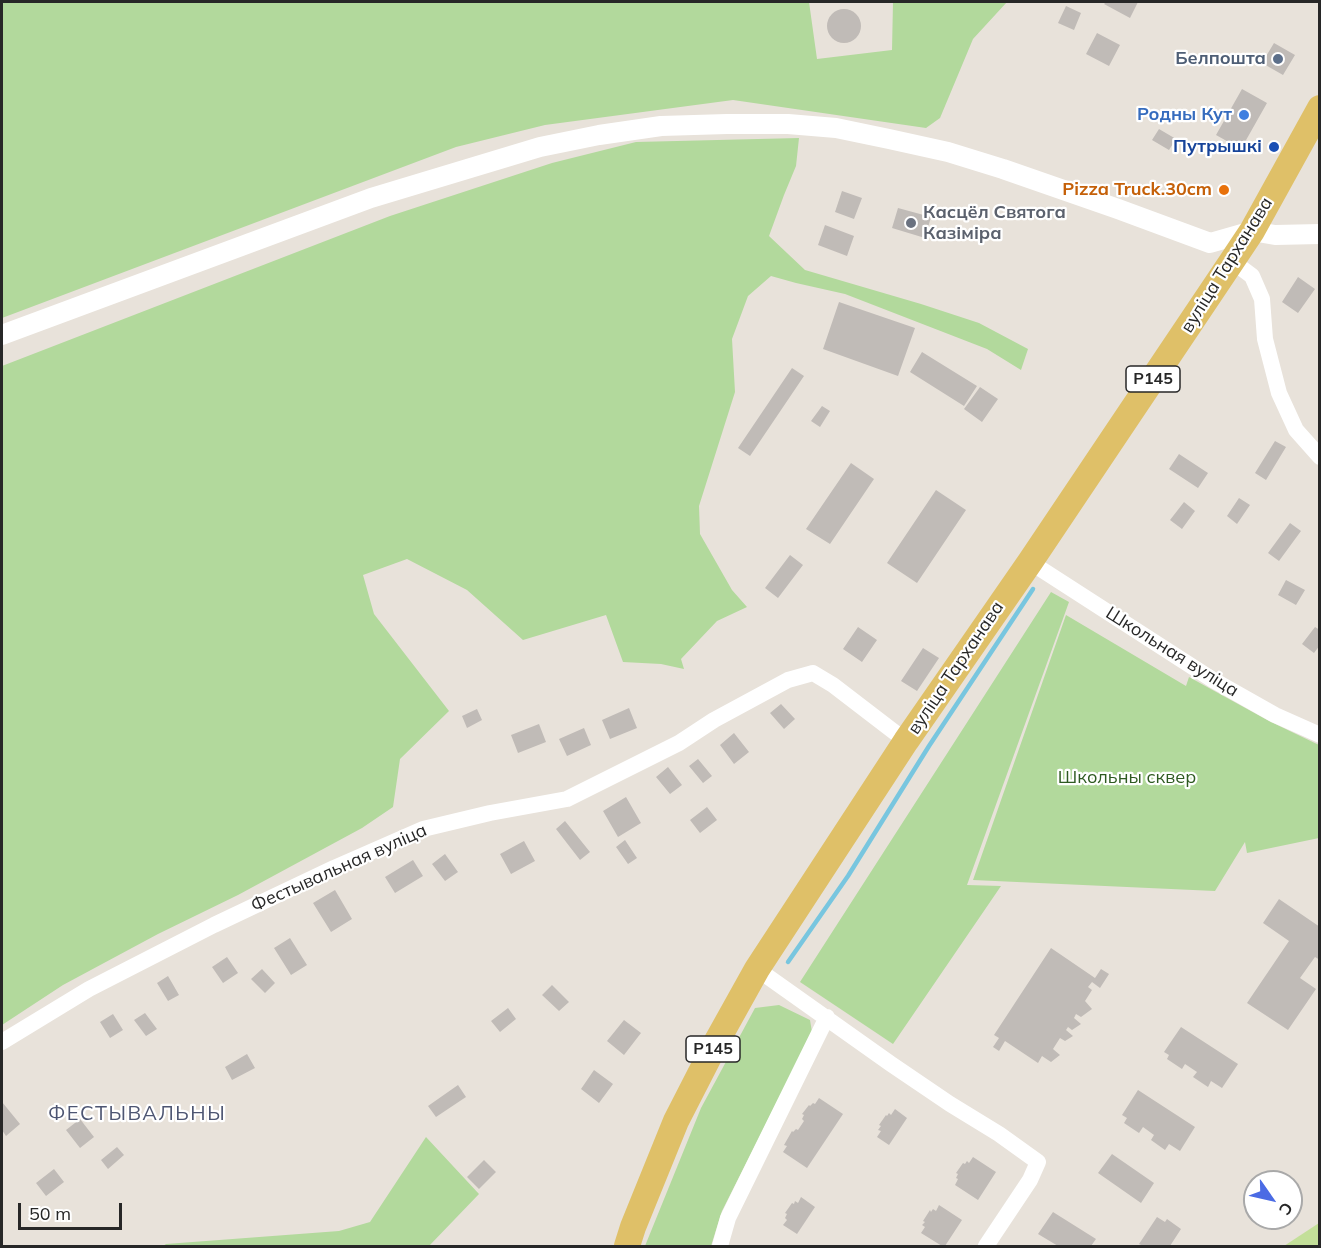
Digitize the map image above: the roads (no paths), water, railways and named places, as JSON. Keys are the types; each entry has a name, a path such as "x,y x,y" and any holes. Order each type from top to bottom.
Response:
{"main road":[{"name":"вуліца Тарханава","path":"627,1246 671,1131 757,969 906,741 1030,562 1252,231 1320,108"}],"street":[{"path":"2,335 371,198 540,147 661,126 788,124 836,128 948,152 1097,201 1210,243 1252,276 1262,299 1265,339 1279,393 1296,430 1320,456"},
{"path":"1210,243 1252,231 1275,235 1320,234"},
{"name":"Школьная вуліца","path":"1030,562 1213,680 1275,715 1320,735"},
{"name":"Фестывальная вуліца","path":"2,1042 89,989 214,925 334,868 423,829 489,813 567,799 679,743 714,720 788,680 813,674 833,685 906,741"},
{"path":"757,969 891,1064 1038,1162 1030,1180 986,1246"},
{"path":"720,1246 728,1218 827,1017"}],"waterway":[{"path":"788,962 848,876 929,746 1033,589"}],"place":[{"name":"Белпошта","path":"1278,59"},
{"name":"Родны Кут","path":"1244,115"},
{"name":"Путрышкі","path":"1274,147"},
{"name":"Pizza Truck.30cm","path":"1224,190"},
{"name":"Касцёл Святога Казіміра","path":"911,223"}],"district":[{"name":"ФЕСТЫВАЛЬНЫ","path":"137,1114"}],"park label":[{"name":"Школьны сквер","path":"1127,778"}]}
